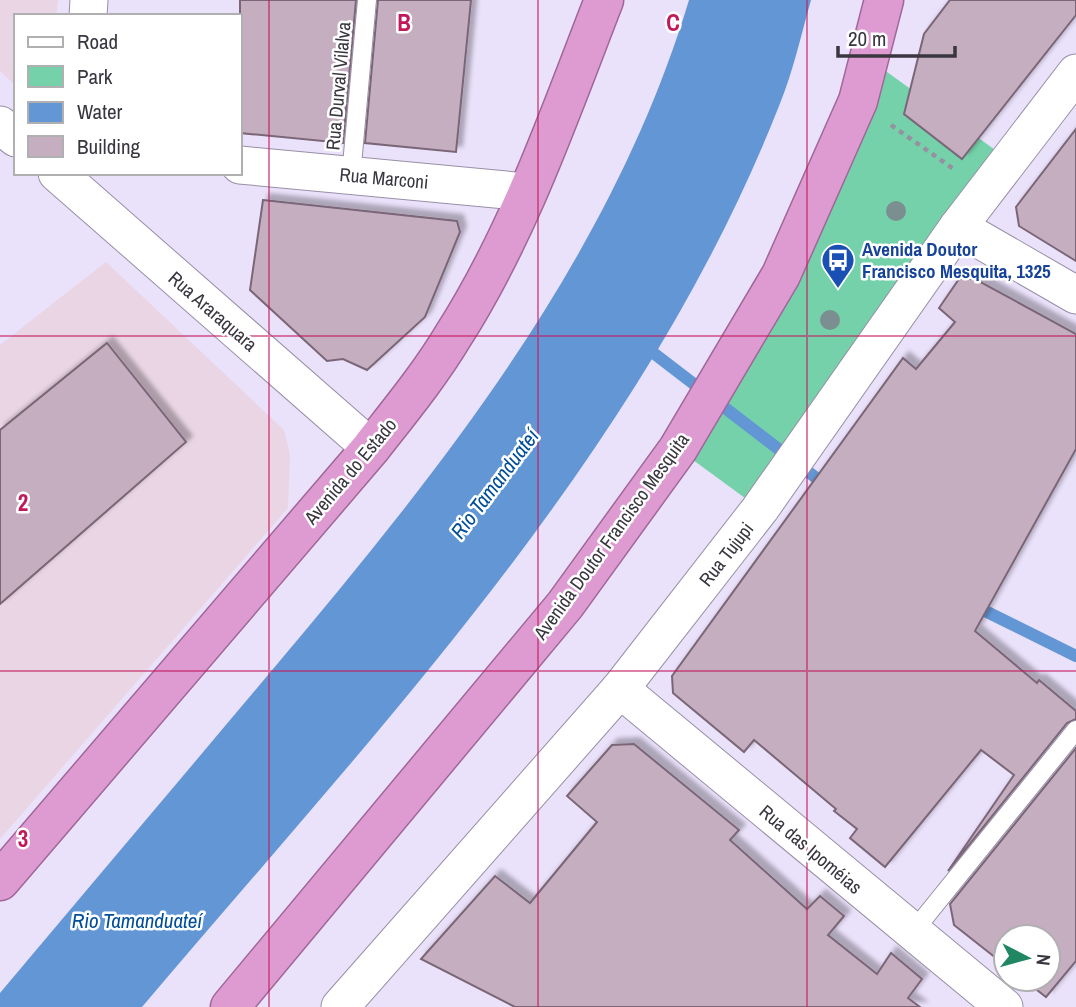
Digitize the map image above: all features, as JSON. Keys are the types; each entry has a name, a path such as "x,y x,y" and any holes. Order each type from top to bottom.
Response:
{"highway":[{"name":"Avenida do Estado","path":"0,881 424,382 455,335 527,192 604,0"},
{"name":"Avenida Doutor Francisco Mesquita","path":"230,1007 565,605 678,449 780,275 858,101 884,0"}],"street":[{"name":"Rua Tujupi","path":"340,1007 620,689 760,509 984,191 1076,73"},
{"path":"0,125 14,136"},
{"name":"Rua Marconi","path":"242,164 527,192"},
{"name":"Rua Araraquara","path":"67,177 370,448"},
{"path":"958,227 1076,295"},
{"name":"Rua das Ipoméias","path":"620,689 1004,1007"}],"lane":[{"name":"Rua Durval Vilalva","path":"351,176 367,0"},
{"path":"912,933 1076,730"}],"path":[{"path":"858,101 984,191"}],"shaded area":[{"path":"0,0 58,0 56,14 14,14 14,84 0,71"},
{"path":"106,262 284,430 290,455 288,508 0,839 0,345"}],"green space":[{"path":"869,59 1009,160 760,509 678,449"}],"water":[{"name":"Rio Tamanduateí","path":"689,0 811,0 784,93 722,233 655,353 580,469 498,581 412,690 142,1007 0,1007 0,993 332,598 456,440 514,358 567,274 614,186 656,95"}],"building":[{"path":"240,0 356,0 343,143 242,133"},
{"path":"378,0 471,0 456,152 365,143"},
{"path":"950,0 1076,0 1076,15 962,159 904,114 924,34"},
{"path":"1076,129 1076,261 1019,226 1016,207"},
{"path":"263,200 457,221 460,232 425,317 367,370 343,359 327,361 250,290"},
{"path":"959,279 975,279 1076,334 1076,449 975,631 1037,683 1039,680 1076,711 1076,719 1067,723 948,871 1014,775 981,750 885,867 850,838 857,829 754,740 744,752 673,693 672,676 903,358 916,369 955,322 939,308"},
{"path":"107,343 186,442 0,604 0,430"},
{"path":"634,744 739,830 730,840 807,909 820,896 844,916 828,935 877,974 891,953 922,979 908,998 920,1007 515,1007 421,959 495,876 530,903 597,822 567,796 612,745"},
{"path":"1076,748 1076,961 1062,978 1062,923 992,923 992,955 954,925 950,904"}],"waterway":[{"path":"643,345 828,487"},
{"path":"973,605 1076,656"}],"place":[{"name":"Avenida Doutor Francisco Mesquita, 1325","path":"838,290"}]}
